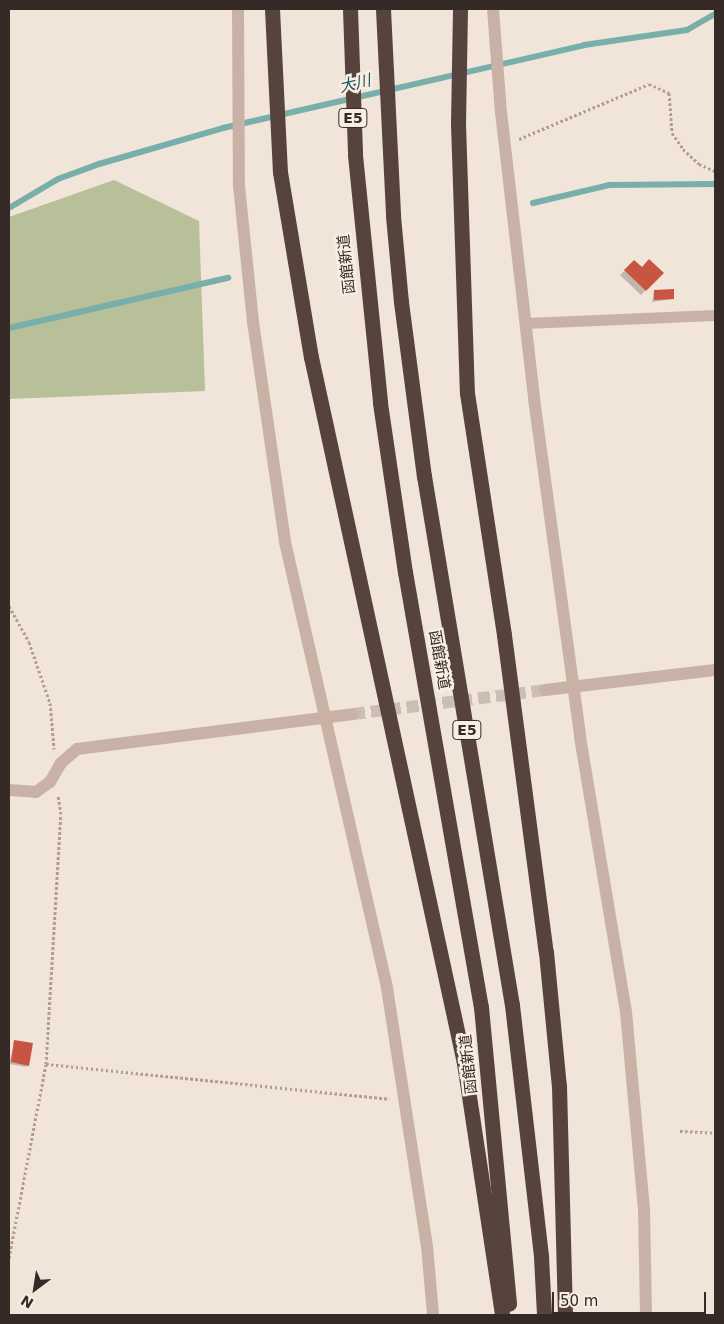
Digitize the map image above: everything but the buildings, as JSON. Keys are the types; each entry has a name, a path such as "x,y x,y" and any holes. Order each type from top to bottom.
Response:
{"highway":[{"path":"272,9 280,172 311,357 464,1063 502,1315"},
{"name":"函館新道","path":"350,9 355,155 391,482 481,1007 509,1315"},
{"name":"函館新道","path":"383,9 388,144 401,302 424,476 512,1005 541,1257 544,1315"},
{"path":"460,9 458,124 467,393 504,635 546,952 559,1086 565,1315"}],"street":[{"path":"238,9 236,116 239,186 253,322 285,542 387,988 427,1246 433,1315"},
{"path":"493,9 500,112 525,323 573,686 626,1012 644,1209 646,1315"},
{"path":"545,690 715,670"},
{"path":"9,790 36,792 50,782 56,772 77,749 324,716 352,714"}],"lane":[{"path":"525,323 715,315"}],"path":[{"path":"510,143 649,84 669,93 672,133 683,149 699,164 715,171"},
{"path":"9,606 29,642 50,703 60,814 46,1064 9,1258"},
{"path":"46,1064 406,1101"},
{"path":"680,1131 715,1133"}],"green space":[{"path":"114,180 199,221 205,391 9,399 9,217"}],"waterway":[{"name":"大川","path":"9,208 58,179 99,164 223,128 584,45 687,30 715,14"},
{"path":"533,203 609,185 715,184"},
{"path":"9,328 228,278"}],"tunnel":[{"path":"353,714 545,690"}]}
